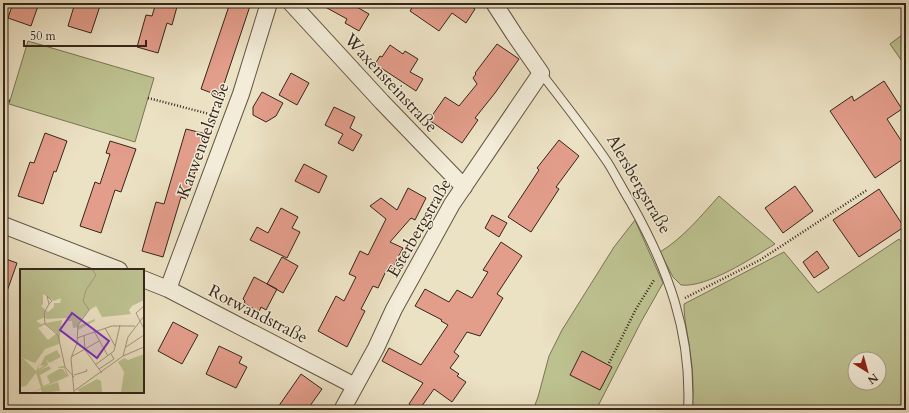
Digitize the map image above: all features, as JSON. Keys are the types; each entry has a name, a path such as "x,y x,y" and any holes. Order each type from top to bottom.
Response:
{"street":[{"name":"Karwendelstraße","path":"168,289 231,120 269,3"},
{"name":"Waxensteinstraße","path":"291,3 464,188"},
{"name":"Alersbergstraße","path":"494,3 541,73"},
{"name":"Esterbergstraße","path":"342,410 452,204 541,73"},
{"path":"3,225 116,269"},
{"name":"Rotwandstraße","path":"144,279 168,289 355,386"}],"lane":[{"name":"Alersbergstraße","path":"541,73 608,164 638,216 663,269 676,302 685,344 689,392 688,410"}],"path":[{"path":"148,98 231,120"},
{"path":"3,99 10,101"},
{"path":"676,302 760,260 867,190"},
{"path":"610,363 636,309 663,269"}],"green space":[{"path":"906,32 906,67 890,44"},
{"path":"28,41 154,78 135,142 9,104"},
{"path":"719,196 775,244 742,264 716,277 692,285 681,285 673,277 660,252 684,234"},
{"path":"635,220 663,283 641,322 596,410 533,410 549,356 562,330 614,247"},
{"path":"899,239 906,248 906,410 692,410 693,395 691,358 685,322 684,304 784,252 818,293"}],"building":[{"path":"13,3 39,3 31,26 8,18"},
{"path":"75,3 101,3 91,33 68,26"},
{"path":"156,3 178,3 172,25 167,23 158,53 137,47 146,15 152,16"},
{"path":"230,3 251,3 220,96 201,89"},
{"path":"318,3 350,3 369,14 359,31 345,23 347,19"},
{"path":"415,3 466,3 475,9 466,23 452,13 439,31 410,11"},
{"path":"497,44 519,59 475,118 478,120 462,143 429,120 445,97 459,106 477,84 473,78 476,74 475,73"},
{"path":"390,45 403,54 405,51 418,59 410,72 423,79 416,91 375,64"},
{"path":"291,73 309,83 297,105 279,95"},
{"path":"884,81 902,109 887,119 906,148 906,157 875,178 830,111 852,96 854,101"},
{"path":"262,92 283,103 276,116 266,122 253,115 253,107"},
{"path":"334,107 355,117 350,128 362,135 353,151 338,143 343,134 325,125"},
{"path":"186,129 206,134 187,199 181,197 163,257 142,251 156,202 164,204"},
{"path":"45,133 67,141 56,172 54,171 43,204 18,196 30,162 34,163"},
{"path":"559,140 579,156 556,187 559,189 531,232 508,217 539,170 537,168"},
{"path":"110,141 136,149 121,192 115,190 101,233 80,226 95,182 100,184 110,154 106,153"},
{"path":"304,164 327,176 319,193 295,181"},
{"path":"795,186 813,211 783,233 765,208"},
{"path":"408,188 426,198 415,220 411,218 390,242 403,248 392,269 388,267 378,288 373,286 361,309 365,311 347,347 318,331 336,296 344,301 356,277 349,274 360,251 368,255 386,219 370,206 381,198 397,210"},
{"path":"879,189 904,227 859,257 833,220"},
{"path":"281,208 298,217 292,228 300,232 287,258 250,240 257,227 268,233"},
{"path":"492,215 507,223 499,237 485,228"},
{"path":"501,242 522,256 497,294 503,298 480,336 467,332 454,352 459,356 450,368 459,374 457,376 466,382 452,402 434,389 419,410 417,410 409,404 423,383 382,361 389,348 421,365 448,325 441,321 442,320 415,306 425,289 449,302 457,290 472,298 488,272 483,270"},
{"path":"817,251 829,268 814,278 803,262"},
{"path":"282,257 298,266 283,293 267,284"},
{"path":"3,258 17,263 5,297 3,297"},
{"path":"254,277 277,289 266,310 261,307 259,312 244,303 245,301 243,299"},
{"path":"173,322 198,335 182,364 158,351"},
{"path":"219,346 242,357 239,363 247,367 236,388 206,374"},
{"path":"582,351 612,367 600,390 570,375"},
{"path":"301,374 322,389 307,410 276,410"}]}
